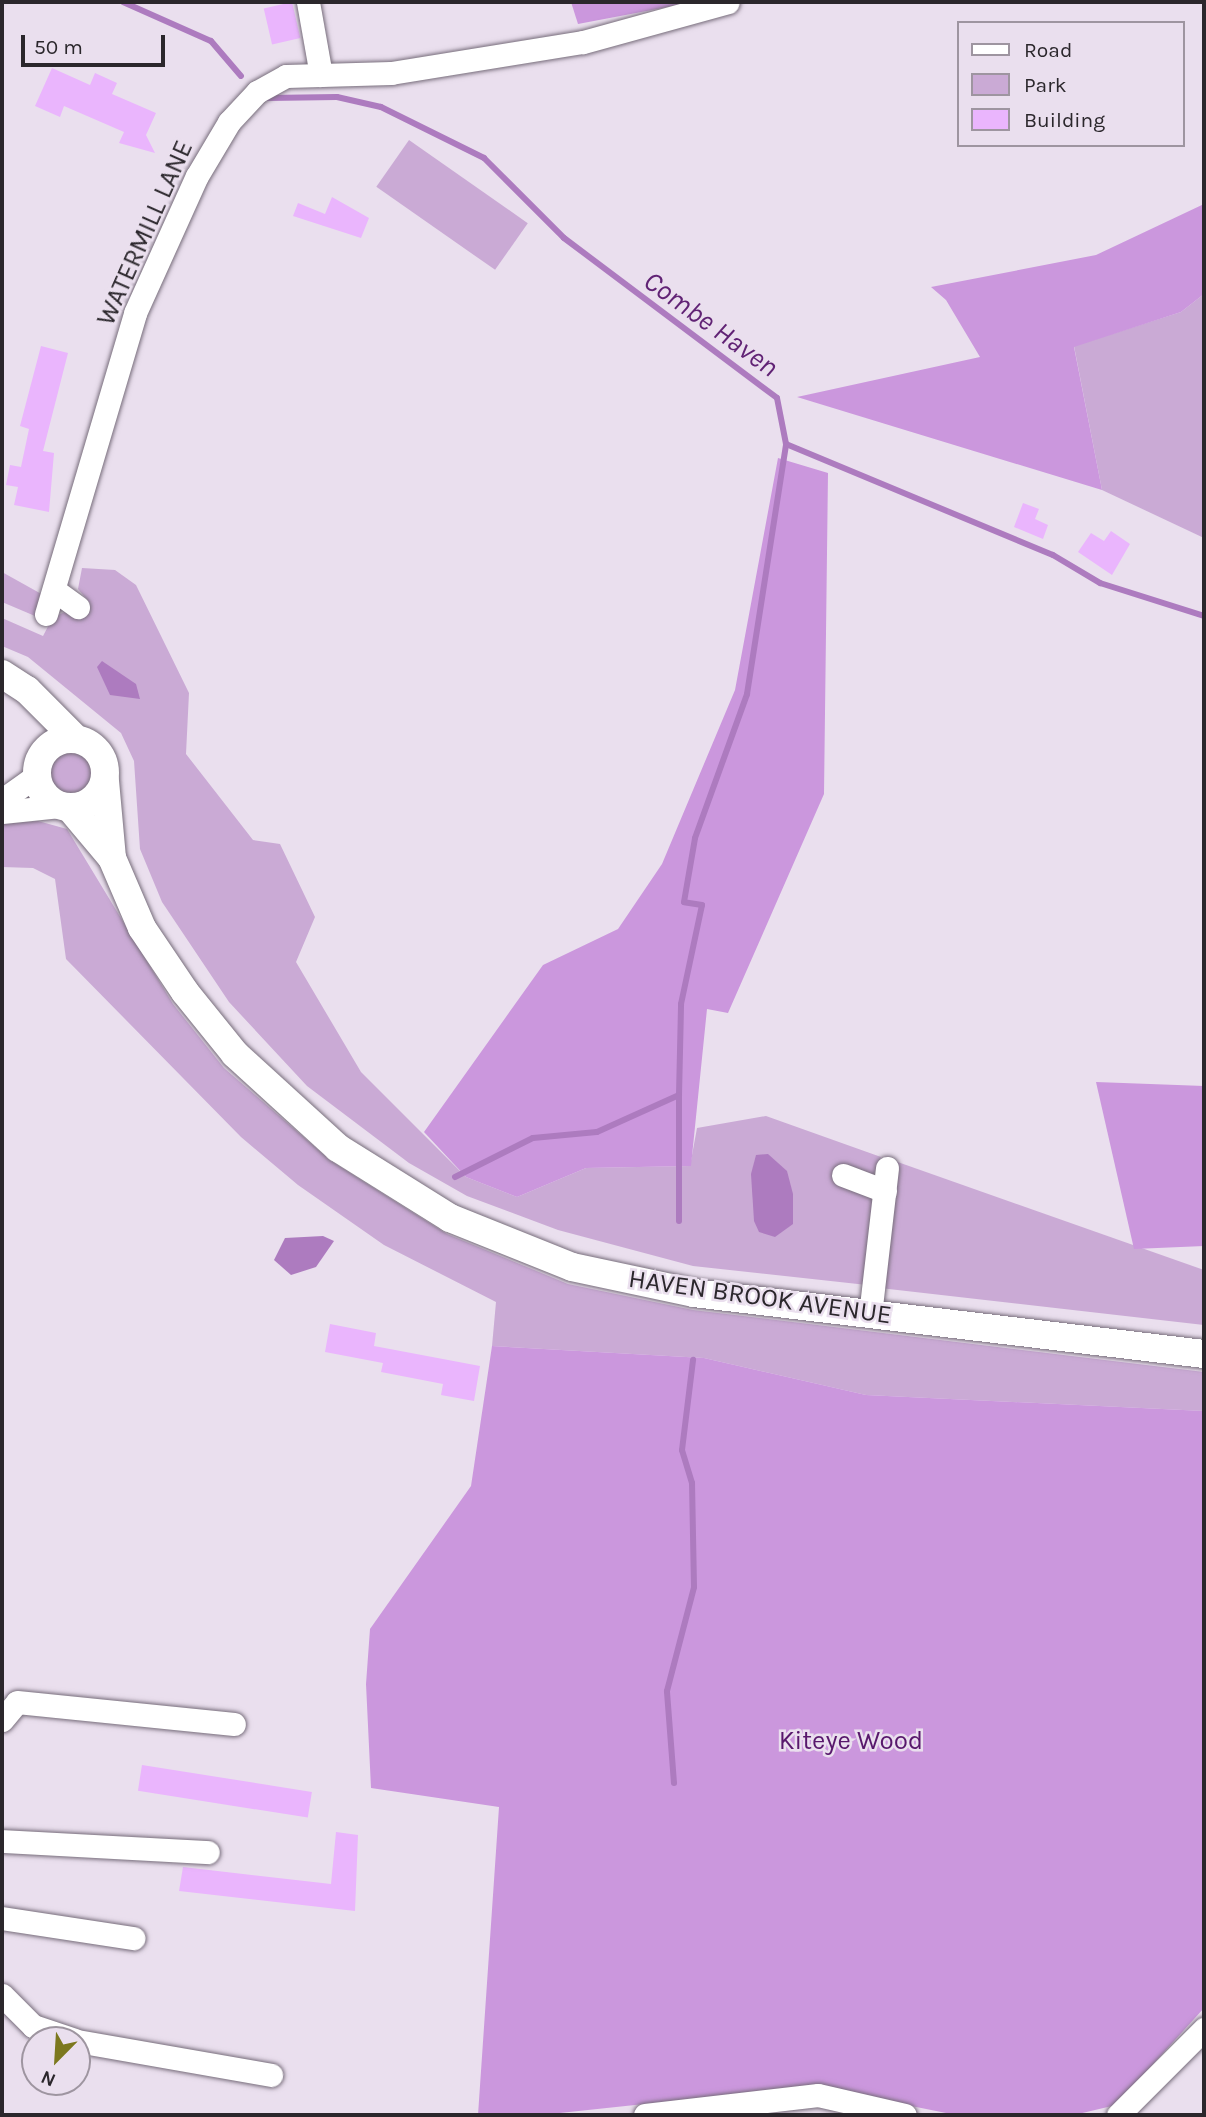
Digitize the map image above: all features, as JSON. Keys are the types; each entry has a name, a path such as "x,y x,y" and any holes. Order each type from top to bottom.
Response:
{"main road":[{"path":"2,674 27,690 75,740 100,755 105,781 90,802 65,807 44,794 27,690"},
{"path":"39,765 56,743 75,740"},
{"name":"HAVEN BROOK AVENUE","path":"105,781 112,858 142,928 235,1054 338,1148 392,1185 450,1218 572,1267 694,1293 1204,1354"},
{"name":"HAVEN BROOK AVENUE","path":"65,807 112,858"}],"street":[{"path":"308,2 321,75"},
{"name":"WATERMILL LANE","path":"46,614 57,592 135,313 197,176 229,122 257,92 286,76 391,73 583,42 728,2"},
{"path":"57,592 78,607"},
{"path":"2,800 39,765"},
{"path":"2,812 65,807"},
{"path":"870,1315 887,1168"},
{"path":"843,1175 884,1191"},
{"path":"2,1720 17,1702 234,1724"},
{"path":"2,1841 208,1852"},
{"path":"2,1918 133,1938"},
{"path":"2,1995 33,2026"},
{"path":"1118,2115 1204,2029"},
{"path":"91,2043 271,2075"},
{"path":"645,2115 818,2095 905,2115"}],"green space":[{"path":"571,2 694,2 578,24"},
{"path":"409,140 528,223 495,270 376,187"},
{"path":"1204,204 1204,294 1181,312 1074,347 1102,490 797,397 980,357 946,300 931,287 1096,255"},
{"path":"1204,294 1204,538 1102,490 1074,346 1181,312"},
{"path":"778,458 828,473 824,794 728,1013 707,1009 691,1166 586,1168 517,1197 466,1177 424,1132 543,965 618,929 662,864 735,690"},
{"path":"82,568 115,570 136,585 189,693 186,754 253,840 280,844 315,917 296,962 361,1072 466,1177 517,1197 586,1168 690,1166 697,1128 766,1116 881,1157 872,1178 840,1166 832,1177 873,1199 867,1285 693,1266 558,1230 467,1196 409,1163 307,1086 229,1002 162,902 140,849 134,761 121,733 28,657 2,646 2,618 43,636 53,617 65,612 77,619 90,603 78,589"},
{"path":"2,572 45,596 35,616 2,602"},
{"path":"71,749 89,756 96,774 89,792 71,799 53,792 46,774 53,756"},
{"path":"38,821 67,829 173,1004 224,1068 331,1161 447,1234 568,1284 693,1310 1204,1372 1204,1411 866,1395 704,1358 492,1346 496,1302 384,1245 298,1185 241,1137 66,959 55,879 33,868 2,867 2,824"},
{"path":"1096,1082 1204,1086 1204,1246 1134,1249"},
{"path":"892,1160 1204,1270 1204,1325 880,1288"},
{"name":"Kiteye Wood","path":"492,1346 704,1358 866,1395 1204,1411 1204,2008 1116,2105 1074,2115 956,2115 812,2086 541,2115 478,2115 499,1807 371,1788 366,1684 370,1629 471,1486"}],"shaded area":[{"path":"102,661 136,684 140,699 110,695 97,667"},
{"path":"768,1154 787,1171 793,1194 793,1224 775,1237 759,1232 754,1221 751,1174 756,1155"},
{"path":"323,1236 334,1241 316,1267 291,1275 274,1260 285,1238"}],"building":[{"path":"292,2 300,38 272,45 264,9"},
{"path":"52,68 90,85 95,73 117,83 112,94 156,113 146,135 155,153 119,143 124,132 64,106 60,117 35,106"},
{"path":"332,197 369,218 361,238 293,216 298,203 325,214"},
{"path":"41,346 68,353 43,451 54,453 49,512 14,505 18,487 6,485 10,465 21,467 29,429 20,426"},
{"path":"1023,503 1039,509 1035,519 1048,525 1043,539 1014,527"},
{"path":"1111,531 1130,544 1112,575 1078,552 1091,533 1104,541"},
{"path":"330,1324 376,1333 374,1346 480,1366 474,1401 441,1395 443,1384 381,1372 383,1363 325,1352"},
{"path":"142,1765 312,1792 308,1818 138,1791"},
{"path":"336,1832 358,1835 355,1911 179,1891 183,1867 331,1884"}],"waterway":[{"name":"Combe Haven","path":"123,2 211,41 241,76"},
{"name":"Combe Haven","path":"268,98 337,97 381,107 484,158 564,238 777,398 786,444 1053,555 1100,583 1204,616"},
{"path":"455,1177 533,1138 597,1132 679,1095 681,1004 702,905 684,902 695,838 747,694 786,444"},
{"path":"679,1095 679,1221"},
{"path":"674,1783 667,1691 694,1587 692,1483 682,1450 693,1360"}]}
